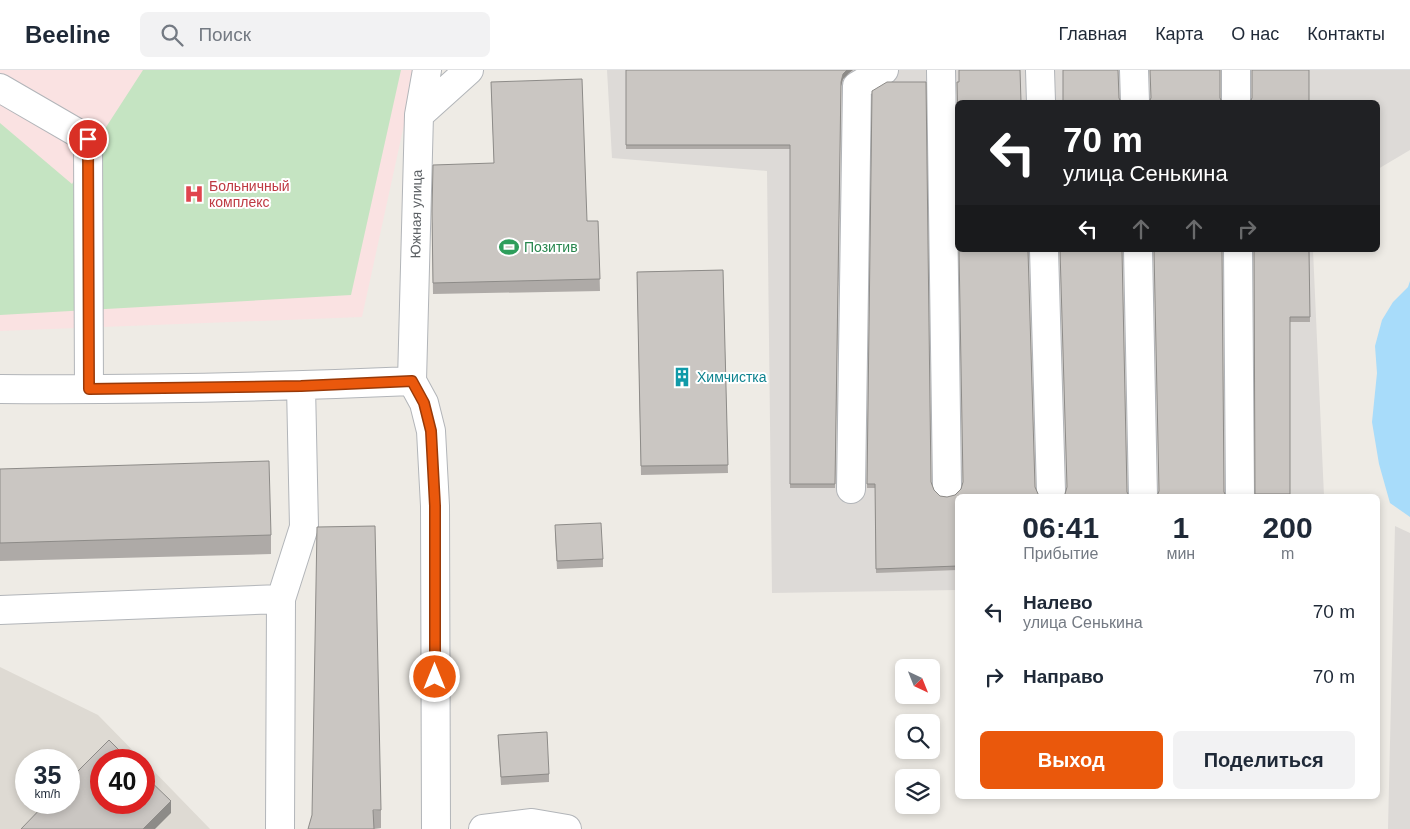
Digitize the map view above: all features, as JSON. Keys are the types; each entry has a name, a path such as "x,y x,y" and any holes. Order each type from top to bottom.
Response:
{"street":[{"name":"Южная улица","path":"412,381 419,115 427,70"},
{"path":"419,115 469,70"},
{"path":"851,489 857,86 884,70"},
{"path":"941,70 947,486"},
{"path":"1040,70 1040,100"},
{"path":"1134,70 1135,100"},
{"path":"1236,70 1236,100"},
{"path":"0,88 88,139 89,389"},
{"path":"1044,252 1051,491"},
{"path":"1138,252 1144,494"},
{"path":"1238,252 1240,494"},
{"path":"0,388 89,389 301,386 412,381 424,403 431,431 435,506 436,829"},
{"path":"280,829 281,599 304,527 301,386"},
{"path":"0,610 281,599"},
{"path":"483,829 532,823 567,829"}],"shaded area":[{"name":"Больничный комплекс","path":"0,70 416,70 362,317 0,331"},
{"path":"607,70 1410,70 1410,150 1380,168 1380,100 955,100 955,252 1313,252 1324,494 955,494 955,590 772,593 767,171 612,158"},
{"path":"1395,526 1410,533 1410,829 1388,829"},
{"path":"0,667 98,715 131,749 90,749 90,814 155,814 155,772 210,829 0,829"}],"green space":[{"name":"Больничный комплекс","path":"143,70 401,70 351,295 0,315 0,123 72,184"}],"water":[{"path":"1410,281 1410,517 1390,503 1379,464 1372,422 1377,373 1375,346 1382,320 1393,302 1408,287"}],"building":[{"path":"626,70 847,70 843,74 841,82 835,484 790,484 790,145 626,145"},
{"path":"959,70 1020,70 1021,100 957,100 957,82 959,82"},
{"path":"1063,70 1118,70 1120,100 1063,100"},
{"path":"1150,70 1220,70 1221,100 1150,100"},
{"path":"1252,70 1309,70 1309,100 1251,100"},
{"path":"582,79 587,221 598,221 600,279 433,283 433,165 494,163 491,82"},
{"path":"887,82 926,82 931,482 934,490 940,496 955,495 955,566 876,569 875,484 867,484 872,91"},
{"path":"959,252 1028,252 1035,487 1038,494 956,494 961,489 963,482"},
{"path":"1060,252 1122,252 1128,494 1065,494 1067,487"},
{"path":"1154,252 1222,252 1225,494 1158,494"},
{"path":"1254,252 1309,252 1310,317 1290,317 1290,494 1255,494"},
{"name":"Химчистка","path":"723,270 728,465 641,466 637,272"},
{"path":"269,461 271,535 0,543 0,469"},
{"path":"601,523 603,559 557,561 555,525"},
{"path":"375,526 381,810 373,810 374,829 308,829 312,815 317,527"},
{"path":"547,732 549,774 501,777 498,735"},
{"path":"109,740 118,749 100,749"},
{"path":"90,759 90,814 155,814 155,786 171,801 143,829 21,829 35,814 80,814 80,769"}],"place":[{"name":"Больничный комплекс","path":"194,194"},
{"name":"Позитив","path":"509,247"},
{"name":"Химчистка","path":"682,377"}],"route":[{"path":"88,139 89,389 301,386 412,381 424,403 431,431 435,506 435,677"}]}
